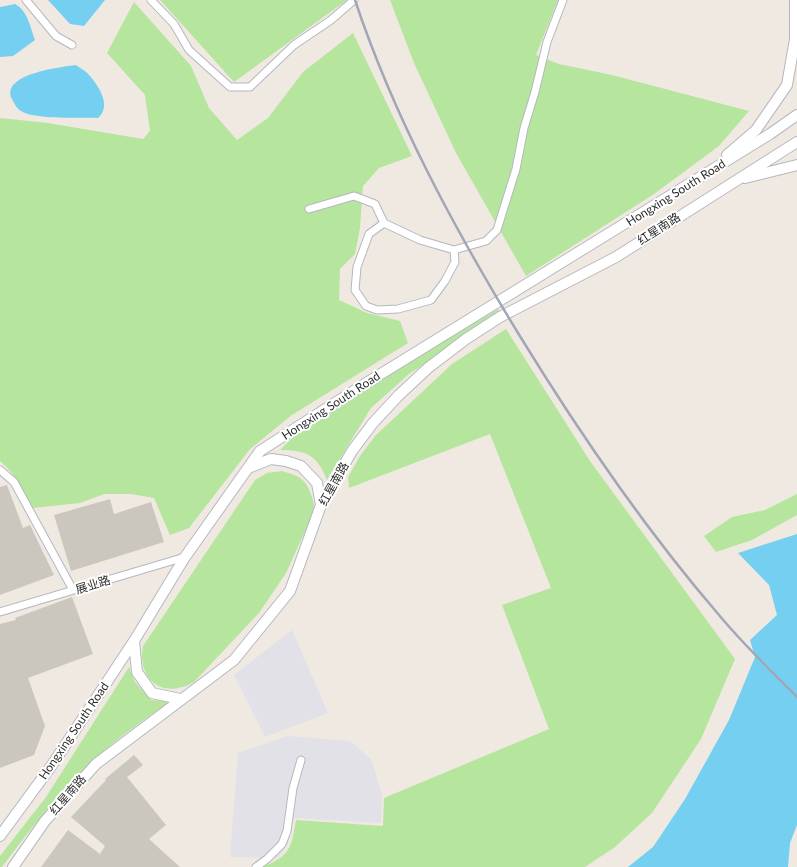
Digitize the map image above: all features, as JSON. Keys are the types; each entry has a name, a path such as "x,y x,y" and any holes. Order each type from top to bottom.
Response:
{"main road":[{"path":"704,175 756,130 787,85 795,39 795,0"},
{"name":"Hongxing South Road","path":"0,836 52,765 134,642 185,557 246,468 260,451 363,385 704,175 797,115"},
{"name":"红星南路","path":"13,867 45,821 96,764 234,660 290,591 321,505 352,451 373,423 399,394 428,368 466,339 500,317 616,256 797,142"},
{"path":"735,180 797,165"},
{"path":"246,468 271,459 301,466 317,483 321,505"},
{"path":"134,642 137,672 152,692 180,699"}],"street":[{"path":"26,0 56,36 72,45"},
{"path":"151,0 174,24 189,50 205,66 230,87 250,87 294,45 331,20 354,0"},
{"path":"309,209 354,196 375,204 384,223 420,240 454,250 486,241 497,230 516,169 524,128 547,42 563,0"},
{"path":"384,223 369,234 358,267 355,290 366,306 377,310 398,309 431,300 445,281 454,262 454,250"},
{"path":"0,470 14,482 73,590"},
{"name":"展业路","path":"0,612 185,557"},
{"path":"256,867 282,844 287,831 293,788 301,760"}],"shaded area":[{"path":"292,630 328,713 265,737 234,675"},
{"path":"287,736 350,741 371,759 382,794 381,823 294,818 288,844 278,858 230,857 238,753"}],"green space":[{"path":"160,0 347,0 234,82"},
{"path":"390,0 558,0 536,55 559,64 612,75 749,111 719,146 654,194 526,276 456,153 414,63"},
{"path":"134,2 191,66 209,108 237,140 268,118 303,72 353,33 412,156 379,168 363,186 360,228 355,254 340,269 339,300 367,313 400,321 408,343 292,415 250,449 189,528 170,535 154,498 131,494 104,494 80,503 33,508 19,483 0,461 0,118 48,123 143,139 150,131 145,95 107,53"},
{"path":"498,309 501,314 409,374 371,408 327,480 319,465 310,456 297,451 280,450 294,436 355,394"},
{"path":"506,329 590,461 735,659 701,739 652,813 615,847 585,867 263,867 279,859 288,849 293,837 296,820 383,826 384,798 549,729 502,605 551,588 490,434 349,488 348,477 360,456 375,436 452,364"},
{"path":"282,471 297,476 304,481 309,489 314,506 313,514 286,573 259,613 194,682 172,689 155,684 148,677 144,668 142,658 143,646 255,480 267,473"},
{"path":"797,494 797,515 752,540 716,552 704,536 732,517 765,510"},
{"path":"129,667 135,682 151,700 171,701 106,749 84,770 47,810 2,867 0,867 0,856 46,797"}],"water":[{"path":"48,0 105,0 84,26 70,24"},
{"path":"15,4 26,15 35,40 13,56 0,57 0,7"},
{"path":"76,65 89,75 100,90 104,108 98,118 37,116 18,109 12,99 11,90 15,83 34,73"},
{"path":"797,534 797,825 790,843 788,867 628,867 653,847 685,799 729,720 755,657 750,640 777,615 769,585 738,553"}],"building":[{"path":"7,485 23,528 30,525 54,575 0,595 0,487"},
{"path":"110,499 114,514 151,502 164,542 71,571 54,515"},
{"path":"72,597 93,654 28,678 45,726 34,755 0,768 0,624 16,620 15,618"},
{"path":"134,755 143,765 127,777 166,825 149,839 180,867 41,867 68,830 100,854 105,846 71,817 105,779"}],"railway":[{"path":"355,0 388,87 427,171 471,253 541,370 588,442 664,548 728,626 797,697"}]}
